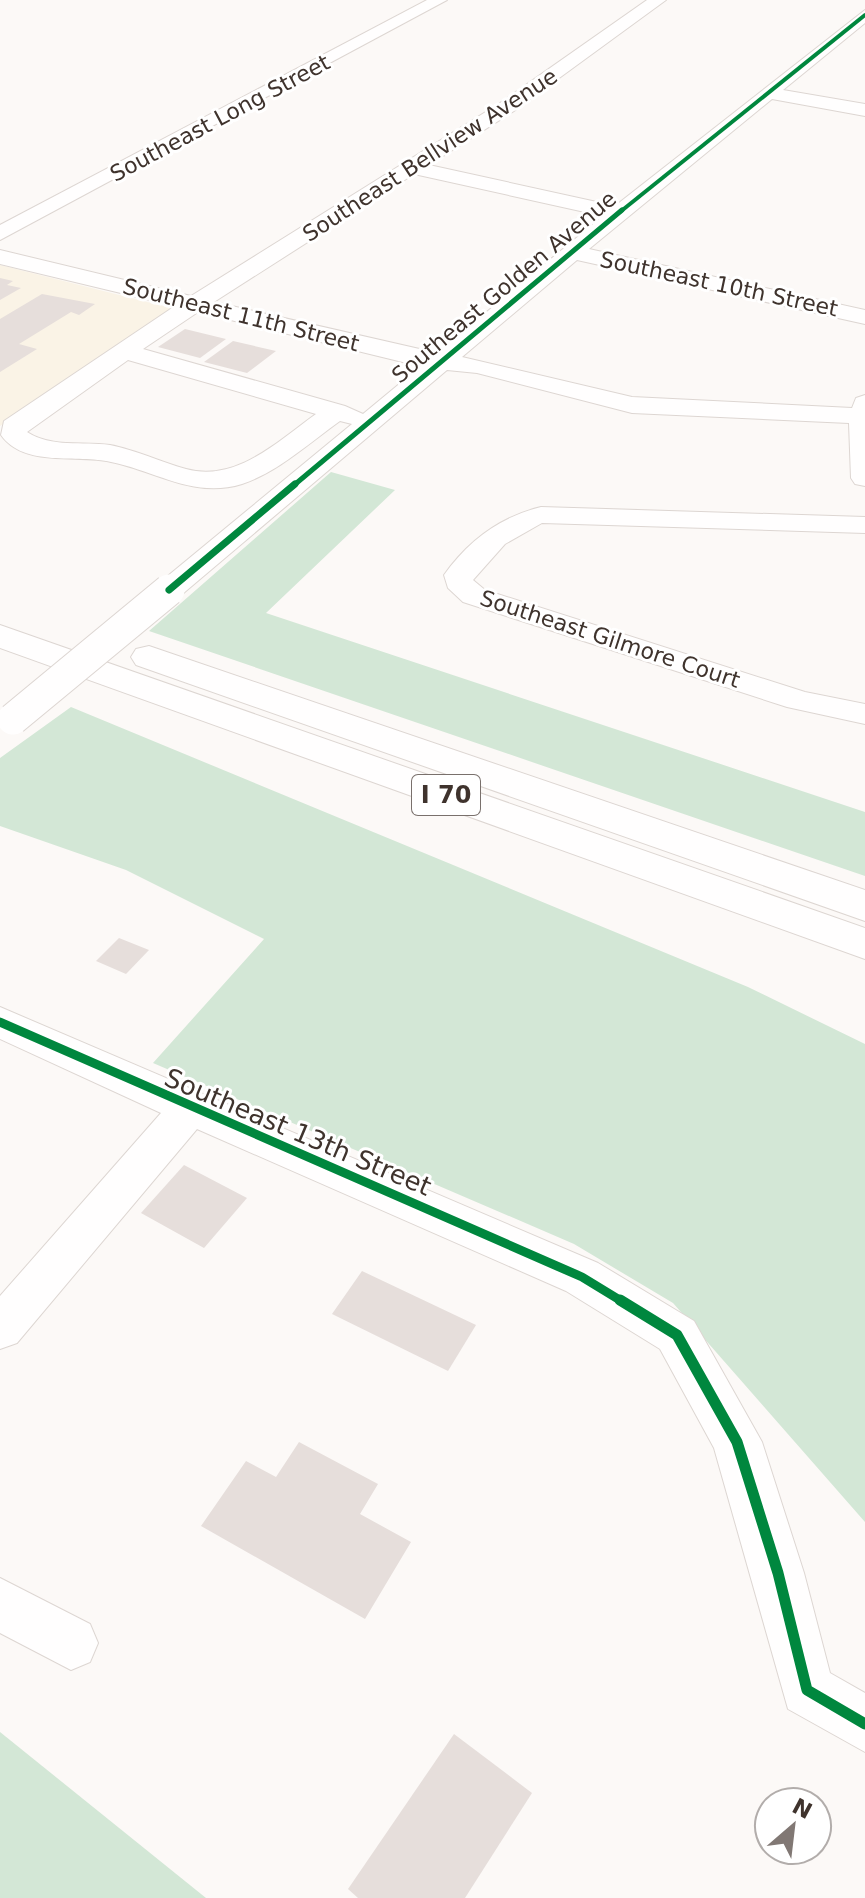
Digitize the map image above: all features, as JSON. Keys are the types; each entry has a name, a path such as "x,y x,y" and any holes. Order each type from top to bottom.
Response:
{"highway":[{"name":"I 70","path":"0,605 865,906"},
{"name":"I 70","path":"0,636 865,944"},
{"path":"415,784 614,874 865,971"},
{"path":"722,856 865,894"}],"street":[{"name":"Southeast Long Street","path":"0,234 439,0"},
{"name":"Southeast Bellview Avenue","path":"336,411 247,471 218,482 112,453 73,453 21,441 14,435 13,427 124,351 414,168 658,0"},
{"name":"Southeast Golden Avenue","path":"6,724 619,213 865,15"},
{"path":"767,93 865,110"},
{"name":"Southeast 10th Street","path":"414,168 619,213"},
{"name":"Southeast 10th Street","path":"573,252 865,317"},
{"name":"Southeast 11th Street","path":"0,257 443,362 477,366 632,405 864,410"},
{"path":"124,351 372,421"},
{"path":"864,410 865,478"},
{"name":"Southeast Gilmore Court","path":"865,525 541,515 517,521 499,531 459,575 458,582 469,594 489,601 798,700 865,714"},
{"name":"Southeast 13th Street","path":"0,1022 190,1108 582,1277 677,1335 737,1442 778,1573 807,1690 865,1724"},
{"path":"0,1329 190,1108"},
{"path":"0,1604 71,1643"}],"shaded area":[{"path":"0,265 175,309 0,426"}],"green space":[{"path":"331,472 395,490 266,613 865,812 865,876 149,631"},
{"path":"71,707 748,987 865,1044 865,1522 673,1303 574,1244 153,1063 264,939 126,870 0,826 0,758"},
{"path":"0,1732 206,1898 0,1898"}],"building":[{"path":"0,278 13,281 7,285 21,288 0,300"},
{"path":"42,294 95,304 79,315 71,312 19,344 37,349 0,372 0,319"},
{"path":"185,329 226,339 200,358 158,347"},
{"path":"233,341 276,351 247,373 204,362"},
{"path":"119,938 149,950 126,974 96,961"},
{"path":"184,1165 247,1198 204,1248 141,1213"},
{"path":"362,1271 476,1325 448,1371 332,1314"},
{"path":"299,1442 378,1484 360,1514 411,1542 365,1619 201,1526 246,1461 276,1477"},
{"path":"454,1734 532,1793 465,1898 358,1898 348,1889"}],"cycle path":[{"path":"169,590 619,213 865,15"},
{"path":"0,1022 190,1108 582,1277 677,1335 737,1442 778,1573 807,1690 865,1724"}]}
